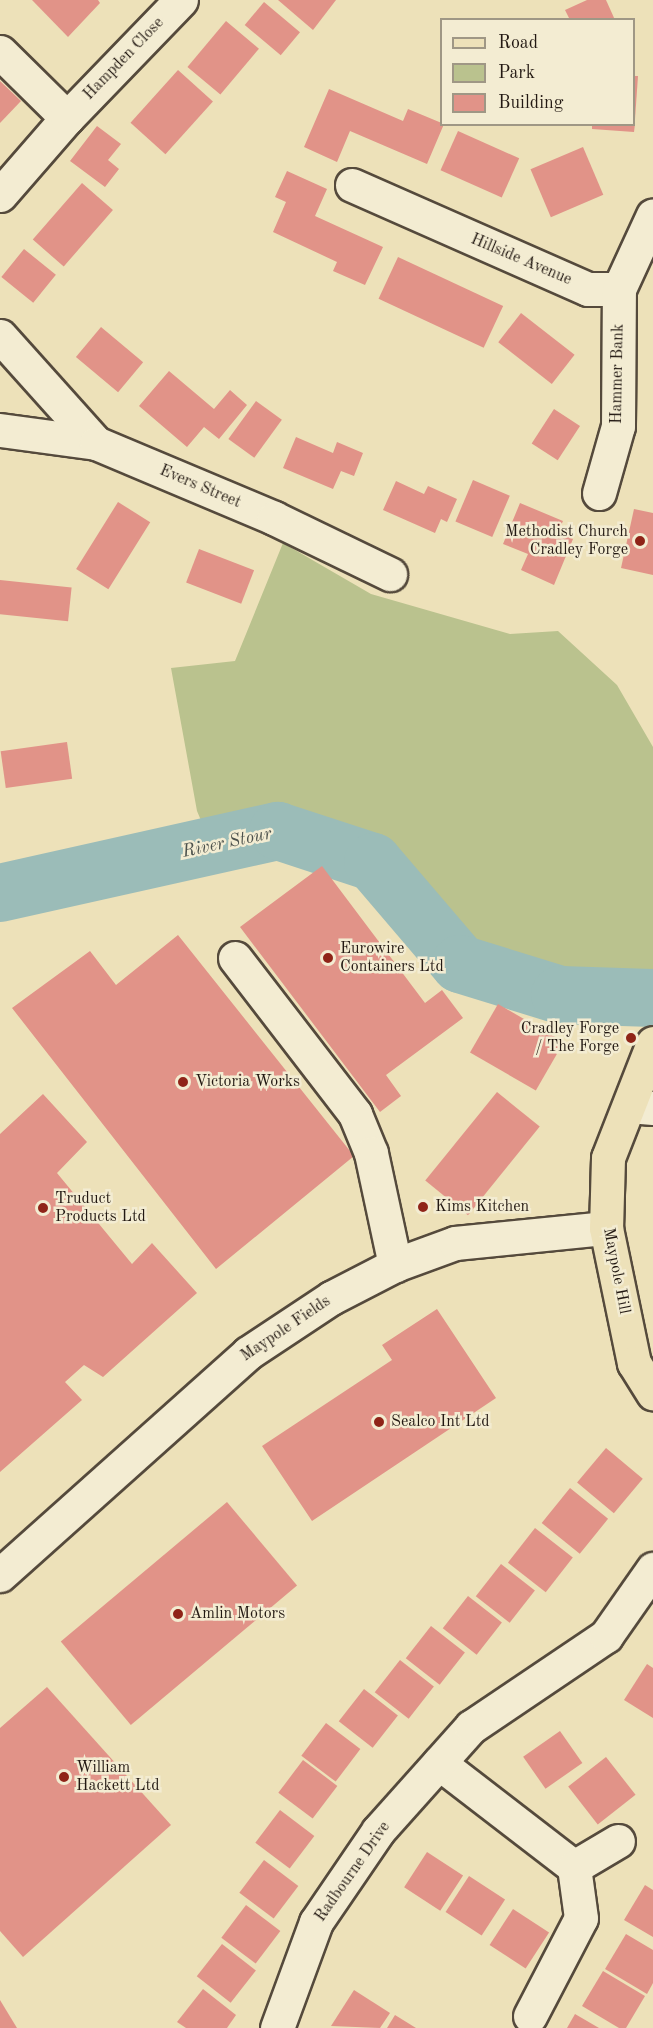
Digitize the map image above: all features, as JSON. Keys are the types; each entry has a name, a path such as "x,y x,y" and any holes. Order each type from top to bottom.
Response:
{"main road":[{"name":"Maypole Hill","path":"653,1043 641,1107 608,1158 606,1228 634,1363 653,1393"}],"street":[{"name":"Hampden Close","path":"0,195 67,118 181,0"},
{"path":"0,51 67,118"},
{"name":"Hillside Avenue","path":"352,185 588,289 619,289"},
{"path":"619,289 653,215"},
{"name":"Hammer Bank","path":"599,493 618,426 619,289"},
{"path":"0,336 96,443"},
{"name":"Evers Street","path":"0,430 96,443 274,518 390,574"},
{"path":"235,958 355,1114 371,1153 395,1265"},
{"name":"Maypole Fields","path":"0,1575 248,1353 331,1298 395,1265 455,1243 606,1228"},
{"name":"Radbourne Drive","path":"277,2028 316,1922 378,1831 471,1727 606,1636 653,1569"},
{"path":"439,1763 574,1867 581,1918 530,2016"},
{"path":"574,1867 618,1841"}],"green space":[{"path":"283,543 371,594 510,634 558,631 617,685 653,747 653,972 630,997 560,995 460,964 373,862 278,831 211,844 197,811 171,668 235,661"}],"building":[{"path":"32,0 98,0 100,3 68,37"},
{"path":"278,0 336,0 313,30"},
{"path":"587,0 606,0 614,18 569,18 565,10"},
{"path":"264,2 300,32 281,55 245,25"},
{"path":"226,21 259,49 220,95 187,67"},
{"path":"178,70 213,101 165,154 130,123"},
{"path":"635,76 638,76 635,119"},
{"path":"0,81 21,101 0,123"},
{"path":"329,89 403,121 408,109 440,122 440,126 443,126 427,164 350,131 337,162 304,147"},
{"path":"97,126 121,144 108,160 119,169 105,187 70,161"},
{"path":"592,126 635,126 634,132 592,129"},
{"path":"458,131 519,158 502,198 441,170"},
{"path":"583,147 603,195 551,217 531,169"},
{"path":"287,171 327,189 315,216 383,247 365,285 333,271 337,262 273,232 286,202 275,197"},
{"path":"82,183 113,210 64,267 33,240"},
{"path":"24,249 56,275 33,303 1,277"},
{"path":"398,257 503,306 484,348 379,299"},
{"path":"521,313 575,355 552,384 498,342"},
{"path":"101,327 143,362 118,392 76,357"},
{"path":"169,371 214,409 230,390 247,405 219,439 204,427 187,447 139,406"},
{"path":"256,401 282,420 254,458 228,439"},
{"path":"554,409 580,426 558,460 532,443"},
{"path":"296,437 333,453 337,442 363,453 354,476 341,471 333,489 283,468"},
{"path":"473,480 510,496 492,537 455,521"},
{"path":"396,481 424,494 428,486 457,499 447,522 441,519 435,533 383,510"},
{"path":"118,502 150,522 108,589 76,569"},
{"path":"520,503 563,521 558,532 573,539 554,585 521,570 528,554 503,544"},
{"name":"Methodist Church Cradley Forge","path":"634,509 653,513 653,575 621,568"},
{"path":"199,549 254,570 241,604 186,583"},
{"path":"0,580 72,588 68,621 0,614"},
{"path":"67,742 72,779 6,788 1,751"},
{"name":"Eurowire Containers Ltd","path":"322,866 425,1003 442,990 463,1018 386,1075 401,1096 380,1112 240,927"},
{"name":"Victoria Works","path":"178,935 354,1156 216,1269 12,1008 90,951 116,985"},
{"path":"498,1004 564,1042 536,1090 470,1052"},
{"path":"497,1092 540,1127 468,1215 425,1181"},
{"name":"Truduct Products Ltd","path":"43,1094 87,1142 57,1173 132,1264 152,1243 197,1293 103,1377 84,1365 65,1382 82,1400 0,1472 0,1134"},
{"name":"Sealco Int Ltd","path":"437,1309 496,1398 312,1521 262,1446 392,1360 382,1345"},
{"path":"606,1448 643,1479 614,1513 577,1482"},
{"path":"570,1488 608,1519 580,1554 542,1523"},
{"name":"Amlin Motors","path":"227,1502 297,1585 131,1725 61,1641"},
{"path":"535,1528 573,1558 546,1592 508,1563"},
{"path":"501,1564 535,1590 510,1623 476,1596"},
{"path":"468,1596 502,1622 477,1655 443,1628"},
{"path":"431,1626 465,1652 440,1685 406,1658"},
{"path":"400,1660 434,1686 409,1719 375,1692"},
{"path":"647,1664 653,1668 653,1718 624,1700"},
{"name":"William Hackett Ltd","path":"47,1687 171,1825 23,1957 0,1931 0,1728"},
{"path":"364,1689 398,1715 373,1748 339,1721"},
{"path":"326,1723 360,1749 336,1782 301,1756"},
{"path":"560,1731 582,1763 546,1789 523,1757"},
{"path":"606,1757 636,1795 598,1824 568,1787"},
{"path":"303,1760 337,1786 313,1819 278,1793"},
{"path":"280,1810 314,1836 290,1869 255,1843"},
{"path":"427,1852 463,1875 440,1911 404,1887"},
{"path":"264,1860 298,1886 274,1919 239,1893"},
{"path":"469,1876 505,1899 482,1935 446,1912"},
{"path":"645,1885 653,1890 653,1937 624,1920"},
{"path":"246,1905 280,1931 256,1964 221,1938"},
{"path":"513,1909 549,1932 526,1968 490,1945"},
{"path":"626,1934 653,1950 653,1983 647,1994 605,1969"},
{"path":"222,1944 256,1970 231,2003 197,1976"},
{"path":"603,1971 645,1996 626,2028 619,2028 582,2006"},
{"path":"203,1989 236,2015 227,2028 186,2028 177,2022"},
{"path":"354,1990 390,2013 380,2028 331,2026"},
{"path":"0,2000 17,2028 0,2028"},
{"path":"575,2014 599,2028 567,2028"},
{"path":"395,2015 416,2028 387,2028"}],"waterway":[{"name":"River Stour","path":"0,893 278,831 373,862 460,964 560,995 653,998"}],"place":[{"name":"Methodist Church Cradley Forge","path":"640,541"},
{"name":"Eurowire Containers Ltd","path":"328,958"},
{"name":"Cradley Forge / The Forge","path":"631,1038"},
{"name":"Victoria Works","path":"183,1082"},
{"name":"Kims Kitchen","path":"423,1207"},
{"name":"Truduct Products Ltd","path":"43,1208"},
{"name":"Sealco Int Ltd","path":"379,1422"},
{"name":"Amlin Motors","path":"178,1614"},
{"name":"William Hackett Ltd","path":"64,1777"}]}
